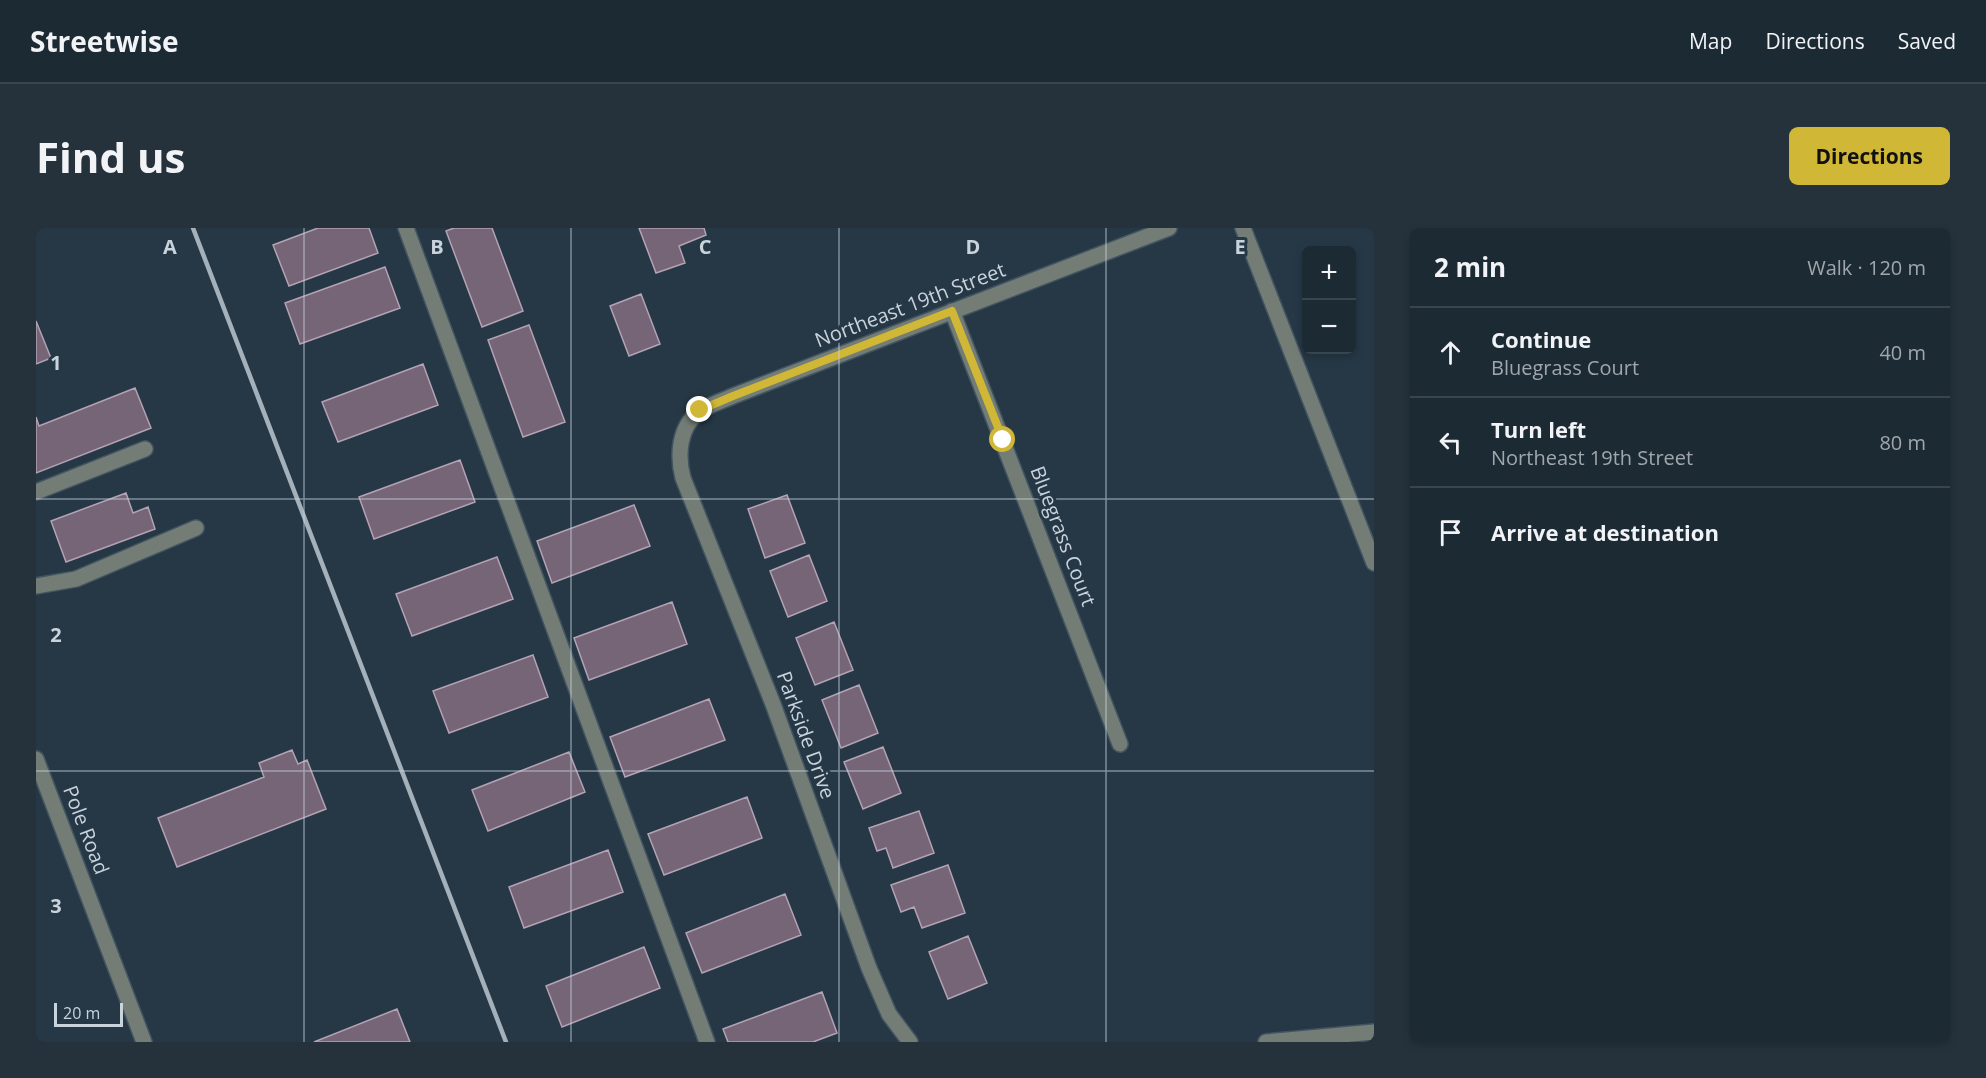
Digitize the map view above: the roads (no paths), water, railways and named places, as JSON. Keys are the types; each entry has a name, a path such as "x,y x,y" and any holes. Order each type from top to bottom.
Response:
{"street":[{"path":"406,228 707,1042"},
{"name":"Northeast 19th Street","path":"681,440 690,420 700,410 1169,228"},
{"path":"1244,228 1374,563"},
{"name":"Bluegrass Court","path":"952,311 1120,744"},
{"name":"Parkside Drive","path":"681,440 680,465 687,488 773,704 869,968 889,1014 909,1041"},
{"path":"36,492 145,449"},
{"path":"36,586 76,579 196,528"},
{"name":"Pole Road","path":"36,759 144,1042"},
{"path":"1266,1042 1374,1032"}],"railway":[{"path":"193,228 506,1042"}]}
